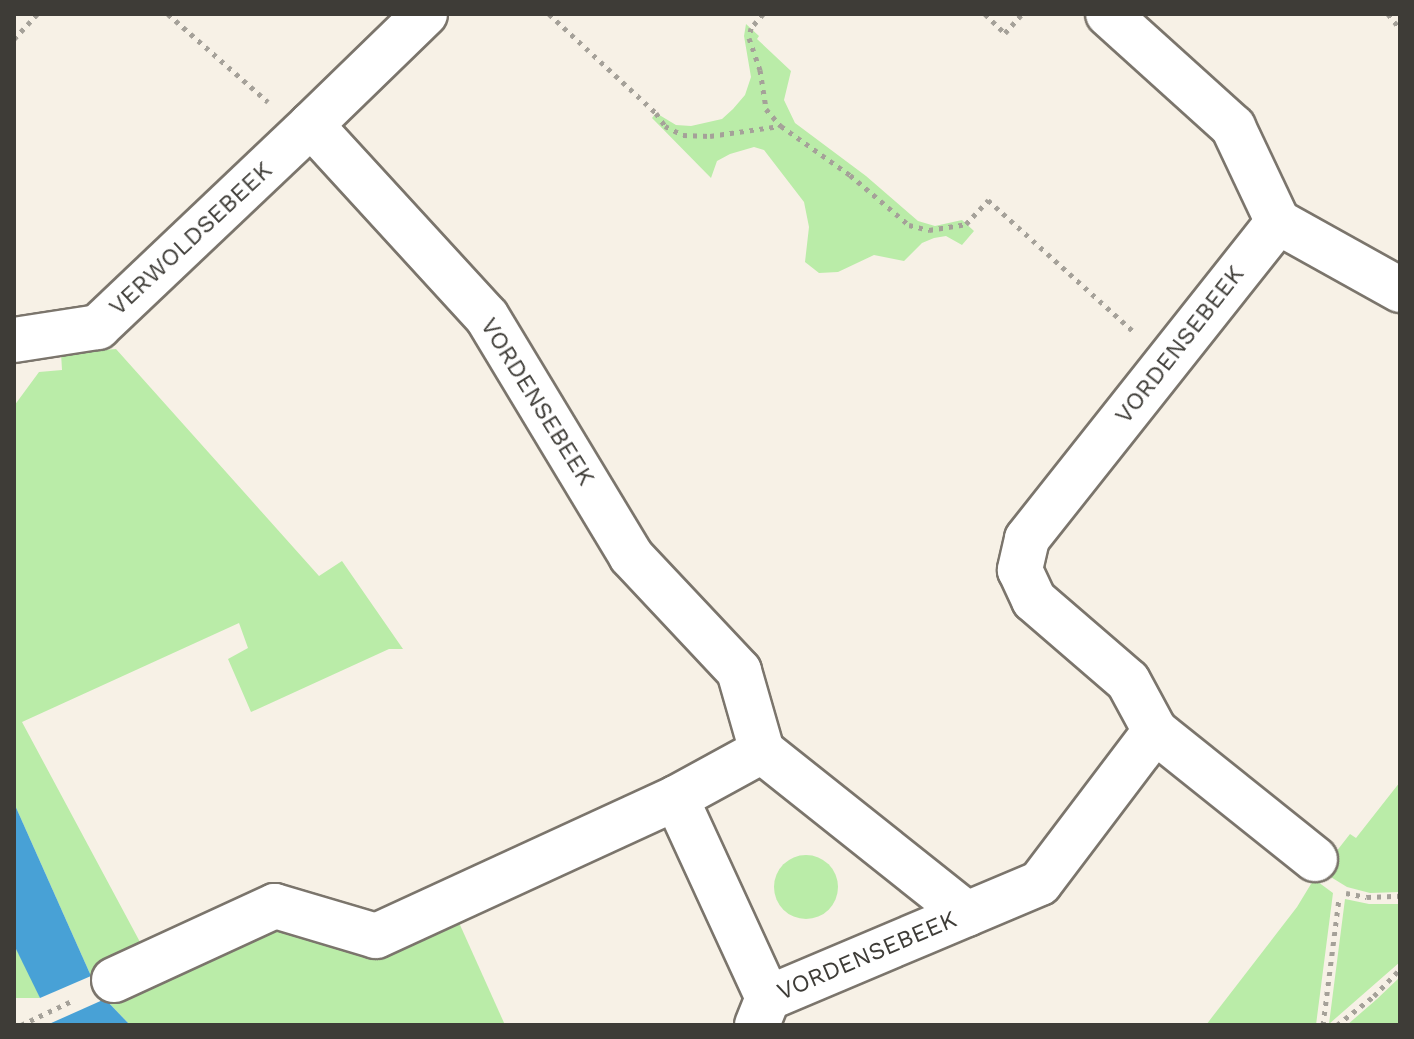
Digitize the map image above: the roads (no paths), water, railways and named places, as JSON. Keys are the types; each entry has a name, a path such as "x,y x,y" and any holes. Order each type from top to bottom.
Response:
{"street":[{"path":"311,125 425,14"},
{"path":"1108,14 1233,127 1278,222 1400,290"},
{"name":"VERWOLDSEBEEK","path":"14,340 98,327 311,125"},
{"name":"VORDENSEBEEK","path":"311,125 487,317 631,556 739,671 762,751 967,914"},
{"name":"VORDENSEBEEK","path":"1278,222 1027,539 1020,570 1034,600 1128,681 1155,731 1315,859"},
{"name":"VORDENSEBEEK","path":"676,798 762,1012 967,914 1040,883 1155,731"},
{"path":"114,980 275,906 376,936 676,798 762,751"}],"water":[{"path":"14,803 91,976 40,998 14,945"},
{"path":"105,999 130,1025 49,1025 49,1024"}]}
